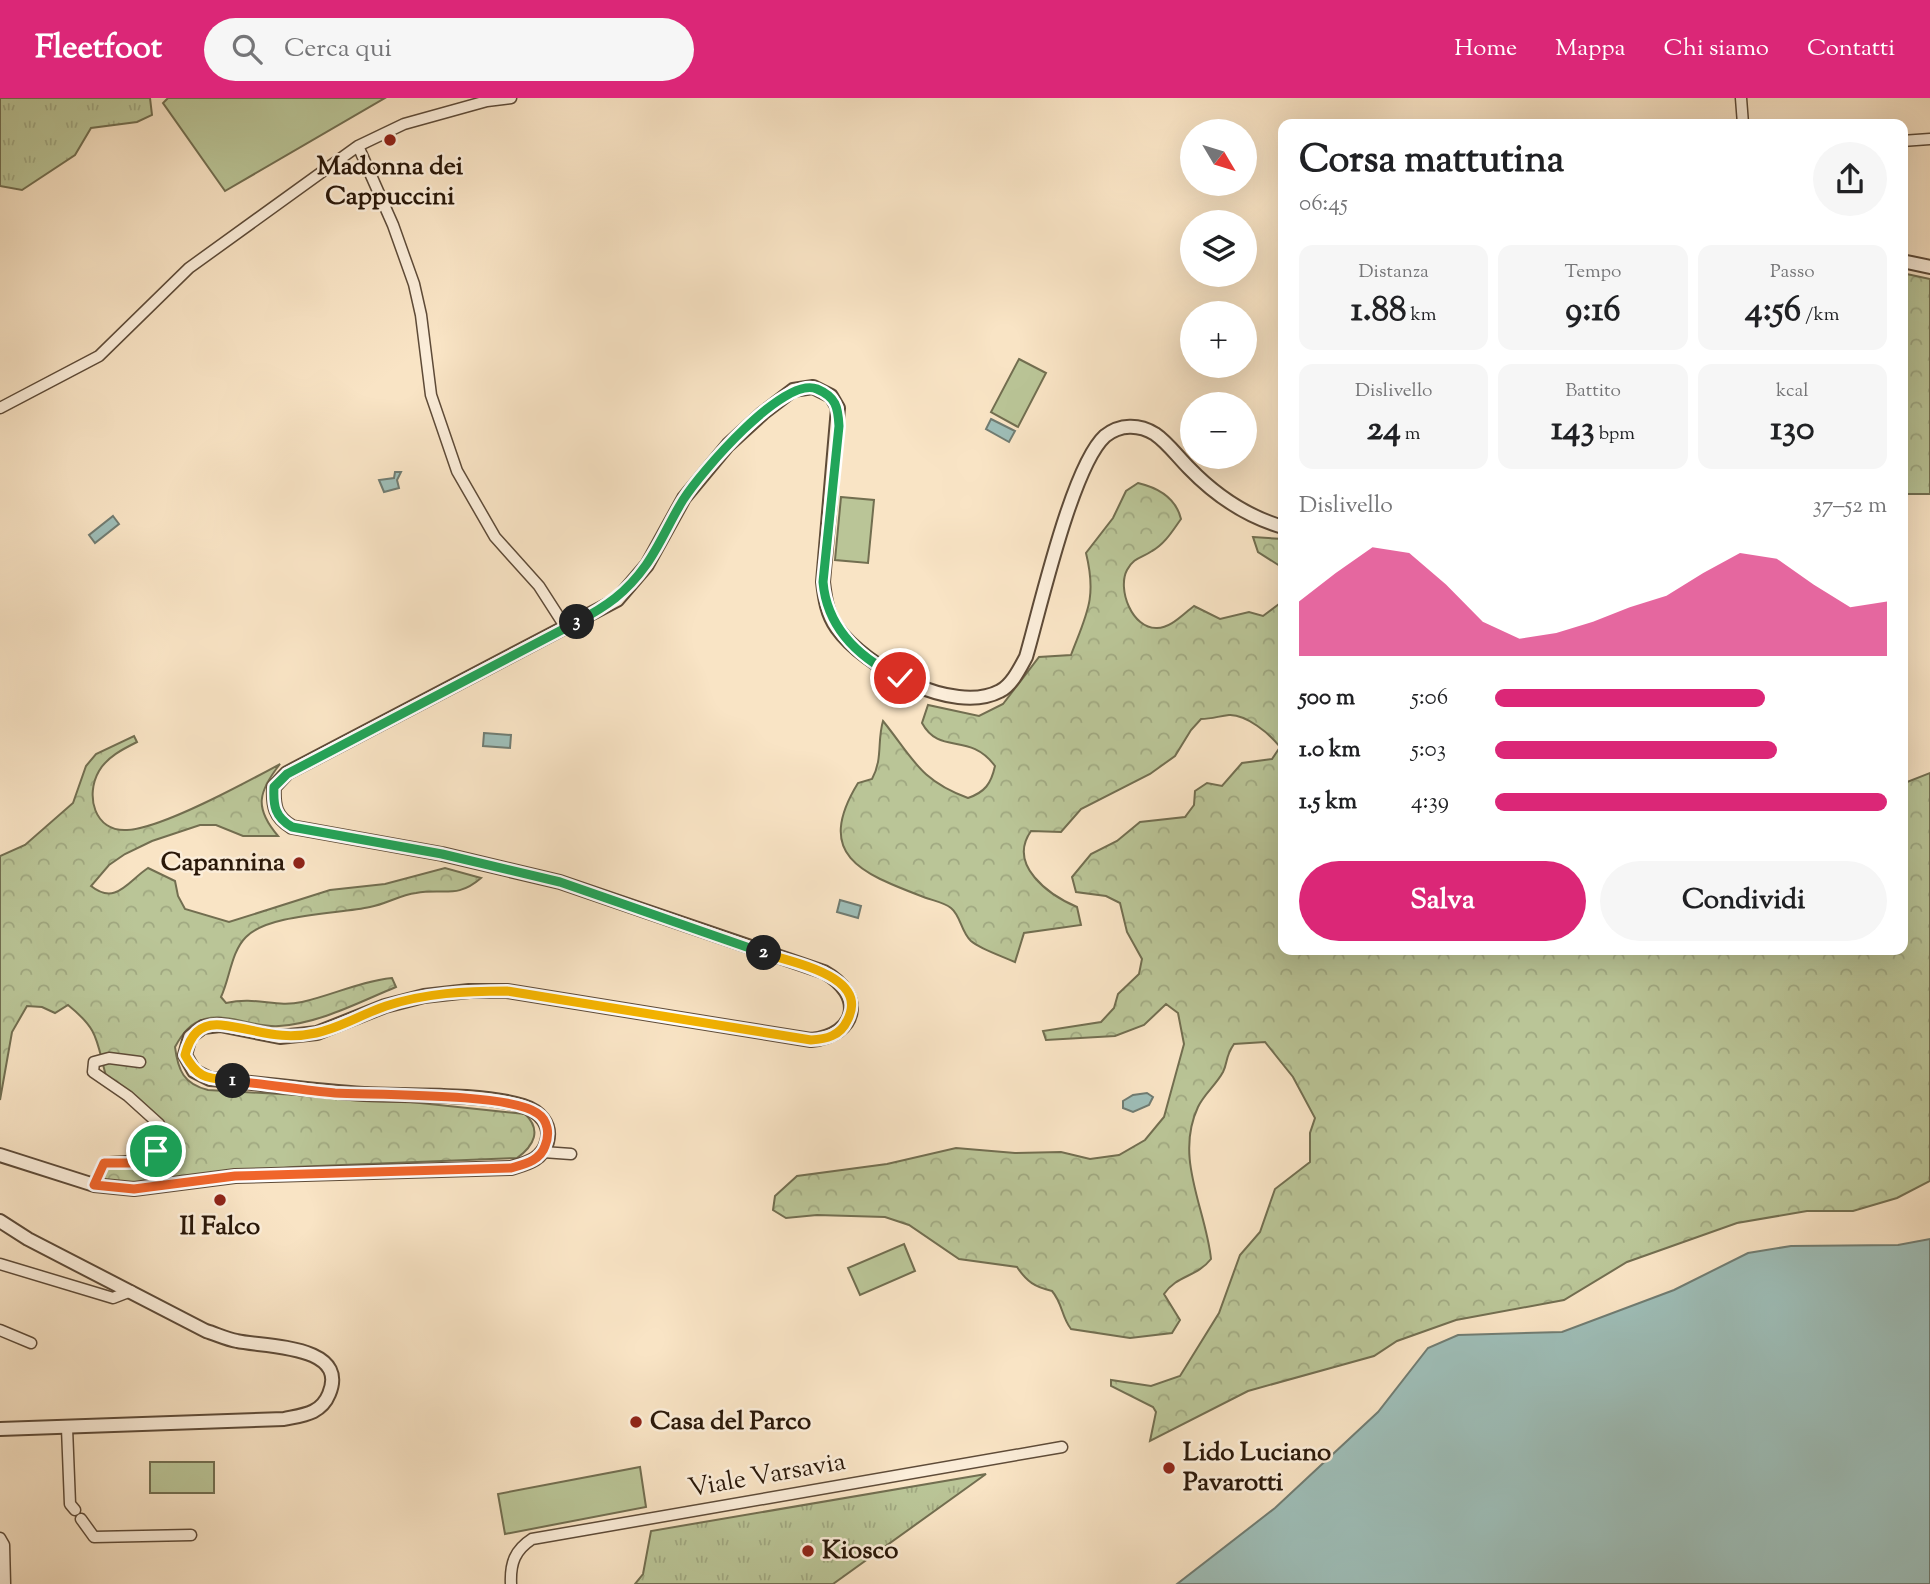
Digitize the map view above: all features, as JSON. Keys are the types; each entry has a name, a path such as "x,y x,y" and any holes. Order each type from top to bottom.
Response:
{"street":[{"path":"0,408 99,356 190,268 358,146 404,124 487,101 511,98"},
{"path":"1741,98 1742,119"},
{"path":"1908,141 1930,139"},
{"path":"358,146 393,225 414,284 421,315 431,395 457,471 495,537 539,586 566,628"},
{"path":"1908,262 1930,267"},
{"path":"0,1155 94,1185 134,1189 235,1176 511,1168 531,1162 543,1152 548,1139 547,1125 539,1114 523,1106 486,1100 331,1092 210,1079 194,1072 185,1055 190,1037 203,1027 220,1025 280,1037 317,1033 385,1006 424,996 469,991 507,991 811,1040 828,1038 844,1028 852,1012 850,998 839,980 824,972 560,882 442,854 292,827 283,822 273,807 274,787 287,774 617,600 647,565 684,498 728,445 793,390 813,387 831,396 838,408 839,426 823,582 825,604 836,627 855,649 883,669 946,695 971,697 1000,691 1016,675 1026,657 1073,494 1091,454 1105,437 1120,427 1140,427 1157,435 1223,500 1255,518 1278,525"},
{"path":"94,1185 104,1163 136,1163 156,1151 160,1142 159,1124 128,1096 93,1072 94,1062 109,1058 140,1062"},
{"path":"543,1152 572,1154"},
{"path":"0,1221 28,1239 206,1331 234,1341 302,1349 320,1359 330,1372 332,1386 325,1403 310,1414 284,1419 0,1429"},
{"path":"0,1264 113,1298 131,1291"},
{"path":"0,1330 31,1343"},
{"path":"66,1427 70,1504 94,1537 191,1535"},
{"name":"Viale Varsavia","path":"511,1584 512,1559 520,1547 532,1539 1062,1447"},
{"path":"0,1538 4,1545 5,1584"}],"green space":[{"path":"0,98 150,98 152,115 137,122 91,128 75,155 22,190 0,186"},
{"path":"168,98 385,98 225,191 163,103"},
{"path":"1908,274 1930,279 1930,494 1908,494"},
{"path":"1019,359 1046,373 1018,427 991,412"},
{"path":"1138,483 1153,488 1171,500 1181,519 1161,545 1135,560 1127,570 1124,578 1126,597 1140,622 1148,627 1162,627 1172,623 1194,606 1220,619 1249,612 1263,616 1278,605 1278,745 1257,726 1243,718 1229,715 1201,719 1175,756 1150,774 1081,809 1061,832 1031,831 1025,844 1024,856 1028,867 1044,887 1077,907 1081,925 1024,933 1015,962 971,941 957,915 948,906 880,879 863,869 850,858 843,844 841,828 846,808 858,783 872,779 875,772 883,721 918,767 938,784 968,798 986,786 995,766 975,749 937,739 929,733 922,723 928,705 979,716 1003,704 1039,657 1071,655 1089,605 1091,582 1086,553 1113,518 1126,491"},
{"path":"841,497 874,500 868,563 835,560"},
{"path":"1253,537 1278,539 1278,565 1258,552"},
{"path":"134,736 137,742 106,762 95,781 95,810 107,825 127,830 161,822 280,764 267,783 262,800 265,817 278,836 243,836 216,825 200,825 152,841 125,854 109,865 91,886 100,892 115,893 148,868 175,881 178,896 185,909 229,922 330,890 385,884 445,868 481,878 457,891 410,894 370,907 286,919 256,929 241,943 234,958 221,997 226,1003 302,1002 392,978 396,987 339,1011 295,1024 270,1026 223,1018 205,1019 195,1023 175,1047 180,1070 188,1080 208,1090 401,1101 525,1114 533,1126 534,1137 523,1153 517,1158 293,1167 134,1184 101,1180 107,1169 139,1165 156,1157 166,1139 167,1126 138,1098 106,1076 95,1036 86,1021 68,1005 55,1013 42,1007 27,1006 12,1032 0,1100 0,856 25,845 73,803 86,766 96,754"},
{"path":"1278,750 1278,955 1908,955 1908,782 1930,773 1930,1181 1897,1198 1853,1211 1807,1211 1737,1223 1627,1262 1564,1300 1456,1320 1397,1341 1374,1356 1248,1391 1150,1441 1156,1412 1153,1407 1111,1386 1111,1380 1151,1386 1180,1376 1219,1313 1240,1255 1260,1232 1275,1189 1310,1162 1310,1133 1315,1118 1293,1077 1265,1042 1234,1044 1223,1072 1198,1107 1191,1126 1190,1164 1211,1259 1200,1269 1175,1283 1164,1294 1180,1320 1172,1333 1130,1338 1071,1329 1052,1291 1032,1283 1017,1267 959,1259 909,1225 885,1217 817,1215 786,1218 773,1210 775,1196 797,1176 887,1164 956,1148 1015,1153 1061,1152 1090,1159 1119,1155 1145,1140 1164,1117 1184,1044 1178,1013 1166,1004 1144,1025 1115,1036 1046,1040 1043,1031 1101,1022 1114,1008 1118,994 1139,974 1142,959 1127,932 1120,903 1106,896 1076,892 1072,877 1091,854 1117,841 1140,822 1185,817 1194,805 1195,791 1207,783 1222,786 1242,763 1272,759"},
{"path":"904,1244 915,1271 860,1295 848,1268"},
{"path":"150,1462 214,1462 214,1493 150,1493"},
{"path":"640,1467 646,1507 505,1534 498,1494"},
{"path":"986,1474 833,1584 635,1584 643,1574 651,1531"}],"water":[{"path":"991,419 1015,431 1009,442 986,429"},
{"path":"395,472 401,472 397,480 399,488 384,492 379,480 394,478"},
{"path":"113,516 119,524 95,543 89,535"},
{"path":"484,733 511,735 510,748 483,746"},
{"path":"840,900 861,906 858,918 837,912"},
{"path":"1147,1093 1153,1097 1149,1105 1133,1112 1123,1108 1123,1101 1133,1095"},
{"path":"1930,1239 1930,1584 1177,1584 1275,1508 1378,1412 1428,1348 1458,1335 1562,1332 1674,1290 1748,1253 1791,1246 1898,1245"}],"place":[{"name":"Madonna dei Cappuccini","path":"390,140"},
{"name":"Capannina","path":"299,863"},
{"name":"Il Falco","path":"220,1200"},
{"name":"Casa del Parco","path":"636,1422"},
{"name":"Lido Luciano Pavarotti","path":"1169,1468"},
{"name":"Kiosco","path":"808,1551"}],"route":[{"path":"156,1151 136,1163 104,1163 94,1185 134,1189 235,1176 511,1168 531,1162 543,1152 548,1139 547,1125 539,1114 523,1106 486,1100 331,1092 210,1079 194,1072 185,1055 190,1037 203,1027 220,1025 280,1037 317,1033 385,1006 424,996 469,991 507,991 811,1040 828,1038 844,1028 852,1012 850,998 839,980 824,972 560,882 442,854 292,827 283,822 273,807 274,787 287,774 617,600 647,565 684,498 728,445 793,390 813,387 831,396 838,408 839,426 823,582 825,604 836,627 855,649 900,678"}]}
